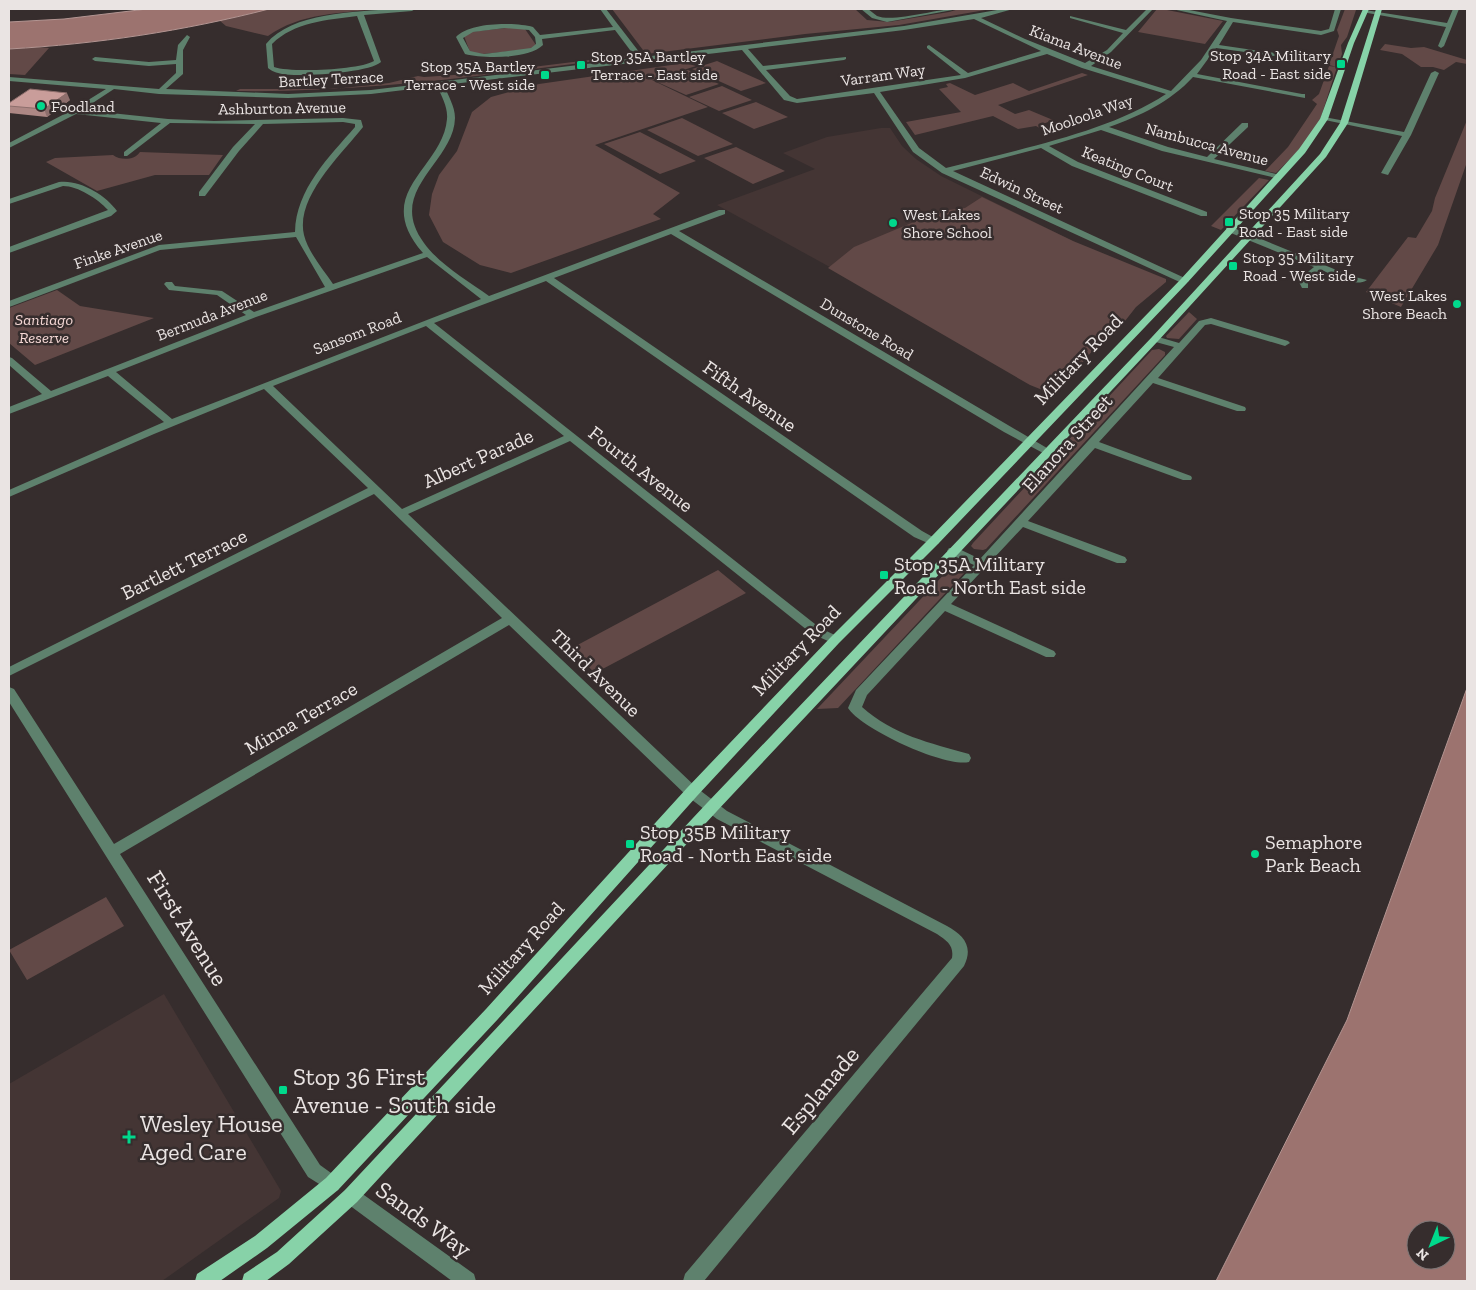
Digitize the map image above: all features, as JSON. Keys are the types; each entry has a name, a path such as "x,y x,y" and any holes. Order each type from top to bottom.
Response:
{"main road":[{"name":"Military Road","path":"204,1281 261,1242 332,1184 492,1014 692,792 835,640 934,541 1184,281 1229,229 1302,151 1324,119 1351,42 1372,11"},
{"name":"Military Road","path":"252,1281 283,1258 351,1196 712,807 1155,339 1323,155 1344,123 1372,11"},
{"path":"332,1184 351,1196"}],"street":[{"path":"361,15 378,62 375,65 364,68 282,72 271,68 269,44 284,30 317,20 412,9"},
{"path":"603,9 641,60"},
{"path":"864,9 874,18 887,20 955,9"},
{"name":"Bartley Terrace","path":"9,79 159,92 244,96 371,92 904,28 976,17 1010,9"},
{"path":"1084,66 1109,51 1150,9"},
{"path":"1175,9 1231,20 1328,32 1332,30 1338,9"},
{"path":"1441,46 1456,9"},
{"path":"1372,11 1448,25"},
{"name":"Kiama Avenue","path":"976,17 1046,52 1171,93"},
{"path":"1072,17 1128,32"},
{"name":"Mooloola Way","path":"945,170 1043,146 1102,128 1146,110 1171,93 1192,74 1231,20"},
{"path":"516,26 531,28 538,37 540,45 533,50 478,56 467,53 459,37 469,30 516,26"},
{"path":"538,37 617,28"},
{"path":"159,92 179,74 178,62 181,42 187,37"},
{"path":"930,46 966,76"},
{"path":"1214,46 1316,61"},
{"name":"Varram Way","path":"744,48 787,98 797,101 876,91 966,76 1046,52"},
{"path":"763,68 844,58"},
{"path":"96,59 149,64 178,62"},
{"path":"1192,74 1302,96"},
{"path":"1385,173 1407,135 1434,74"},
{"path":"440,85 452,112 449,131 410,194 408,206 410,225 428,254 487,299"},
{"path":"9,146 75,112 113,87"},
{"name":"Edwin Street","path":"876,91 916,150 945,170 1184,281"},
{"name":"Ashburton Avenue","path":"75,112 168,122 259,124 351,120 360,124 304,200 300,216 300,234"},
{"path":"1324,119 1407,135"},
{"path":"127,154 168,122"},
{"path":"202,194 259,124"},
{"path":"1208,160 1245,125"},
{"name":"Nambucca Avenue","path":"1102,128 1165,149 1277,177"},
{"name":"Keating Court","path":"1043,146 1075,164 1204,214"},
{"path":"9,202 69,183 92,195 109,206 113,211 9,250"},
{"name":"Sansom Road","path":"9,494 171,423 266,385 487,299 722,212"},
{"path":"1229,229 1349,278 1362,280"},
{"name":"Dunstone Road","path":"672,231 1029,442 1048,451"},
{"path":"300,234 330,287"},
{"name":"Finke Avenue","path":"9,304 159,248 300,234"},
{"name":"Bermuda Avenue","path":"9,412 108,371 253,315 428,254"},
{"path":"1305,286 1303,280 1321,266"},
{"name":"Fifth Avenue","path":"547,278 913,530 934,541"},
{"path":"169,284 172,288 218,293 253,315"},
{"name":"Fourth Avenue","path":"427,322 816,631 835,640"},
{"name":"Elanora Street","path":"964,758 932,751 866,721 855,708 861,693 944,606 1202,323 1221,324 1285,343"},
{"path":"1155,339 1180,346"},
{"path":"9,360 49,395"},
{"path":"108,371 171,423"},
{"path":"1152,379 1241,409"},
{"name":"Third Avenue","path":"266,385 692,792 722,814 942,930"},
{"name":"Albert Parade","path":"402,513 570,437"},
{"path":"1092,443 1187,478"},
{"name":"Bartlett Terrace","path":"9,672 375,489"},
{"path":"1021,522 1121,560"},
{"path":"953,551 982,564"},
{"path":"944,606 1050,654"},
{"name":"Minna Terrace","path":"112,852 510,618"},
{"name":"First Avenue","path":"9,692 314,1172 332,1184"},
{"name":"Esplanade","path":"692,1281 959,961 962,949 959,941 942,930"},
{"name":"Sands Way","path":"351,1196 467,1281"}],"shaded area":[{"path":"147,9 269,9 205,24 108,40 9,49 9,22 64,19"},
{"name":"West Lakes Shore School","path":"890,128 902,146 916,159 941,176 1073,241 919,316 717,205 815,169 783,153 827,137"},
{"path":"1467,688 1467,1281 1216,1281 1347,1020"},
{"name":"Wesley House Aged Care","path":"164,994 281,1191 279,1198 162,1281 9,1281 9,1084"}],"green space":[{"path":"269,9 379,9 307,18 280,28 268,36 226,26 220,21"},
{"path":"612,9 855,9 867,20 889,22 959,9 991,9 899,25 805,34 646,54"},
{"path":"1157,9 1223,21 1205,44 1138,32"},
{"path":"1345,9 1356,10 1347,37 1341,45 1342,54 1337,67 1329,65 1339,36 1337,30"},
{"path":"514,27 525,29 536,45 531,49 483,54 470,52 464,36 470,32"},
{"path":"1385,44 1411,48 1424,47 1467,60 1467,64 1456,62 1444,70 1433,67 1421,67 1402,54 1380,50"},
{"path":"49,48 25,75 9,74 9,49"},
{"path":"630,55 629,57 433,81 338,89 389,83 418,76 484,73"},
{"path":"717,61 766,83 741,91 692,69"},
{"path":"685,63 696,66 652,80 708,107 595,145 680,193 653,214 661,219 511,273 480,265 443,242 429,215 432,194 439,175 457,151 472,112 491,97 539,84"},
{"path":"1329,66 1337,67 1319,123 1301,148 1276,173 1265,171 1288,147 1317,104 1312,100 1319,94"},
{"path":"688,70 719,84 686,95 655,81"},
{"path":"1082,73 1088,75 998,105 1015,114 1029,110 1053,120 1043,124 1057,133 1052,135 1036,126 1018,129 993,116 915,135 906,122 961,112 939,89 948,87 946,84 950,83 975,95 1013,83 1029,91"},
{"path":"722,86 752,100 719,111 689,97"},
{"path":"240,89 329,89 285,91 236,91"},
{"path":"756,102 788,117 754,129 722,113"},
{"path":"682,118 733,144 698,156 647,130"},
{"path":"1467,120 1467,162 1438,245 1401,307 1366,292 1408,237 1416,238 1432,211 1435,198"},
{"path":"640,132 696,161 660,174 604,144"},
{"path":"736,147 785,171 753,184 704,158"},
{"path":"140,152 223,155 209,175 155,175 97,191 46,162 55,158 113,155 128,159 135,157"},
{"path":"1259,178 1269,180 1221,230 1211,226"},
{"path":"982,197 1073,241 1166,279 1166,282 1136,307 1114,335 1093,350 1055,395 1030,385 828,268 854,247 940,211 965,208"},
{"name":"Santiago Reserve","path":"57,290 80,306 154,318 35,365 9,343 9,308"},
{"path":"1189,312 1197,319 1179,339 1167,338 1166,336"},
{"path":"1159,349 1165,352 1165,355 986,549 974,549 971,546 973,543 1152,350"},
{"path":"957,563 966,567 966,571 838,708 817,709 952,566"},
{"path":"718,570 746,593 595,673 570,649"},
{"path":"106,897 124,926 27,980 9,950"}],"building":[{"path":"30,89 67,93 44,109 9,106 9,103"}],"place":[{"name":"Stop 34A Military Road - East side","path":"1341,64"},
{"name":"Stop 35A Bartley Terrace - East side","path":"581,65"},
{"name":"Stop 35A Bartley Terrace - West side","path":"545,75"},
{"name":"Foodland","path":"41,106"},
{"name":"Stop 35 Military Road - East side","path":"1229,222"},
{"name":"West Lakes Shore School","path":"893,223"},
{"name":"Stop 35 Military Road - West side","path":"1233,266"},
{"name":"West Lakes Shore Beach","path":"1457,304"},
{"name":"Stop 35A Military Road - North East side","path":"884,575"},
{"name":"Stop 35B Military Road - North East side","path":"630,844"},
{"name":"Semaphore Park Beach","path":"1255,854"},
{"name":"Stop 36 First Avenue - South side","path":"283,1090"},
{"name":"Wesley House Aged Care","path":"129,1137"}]}
